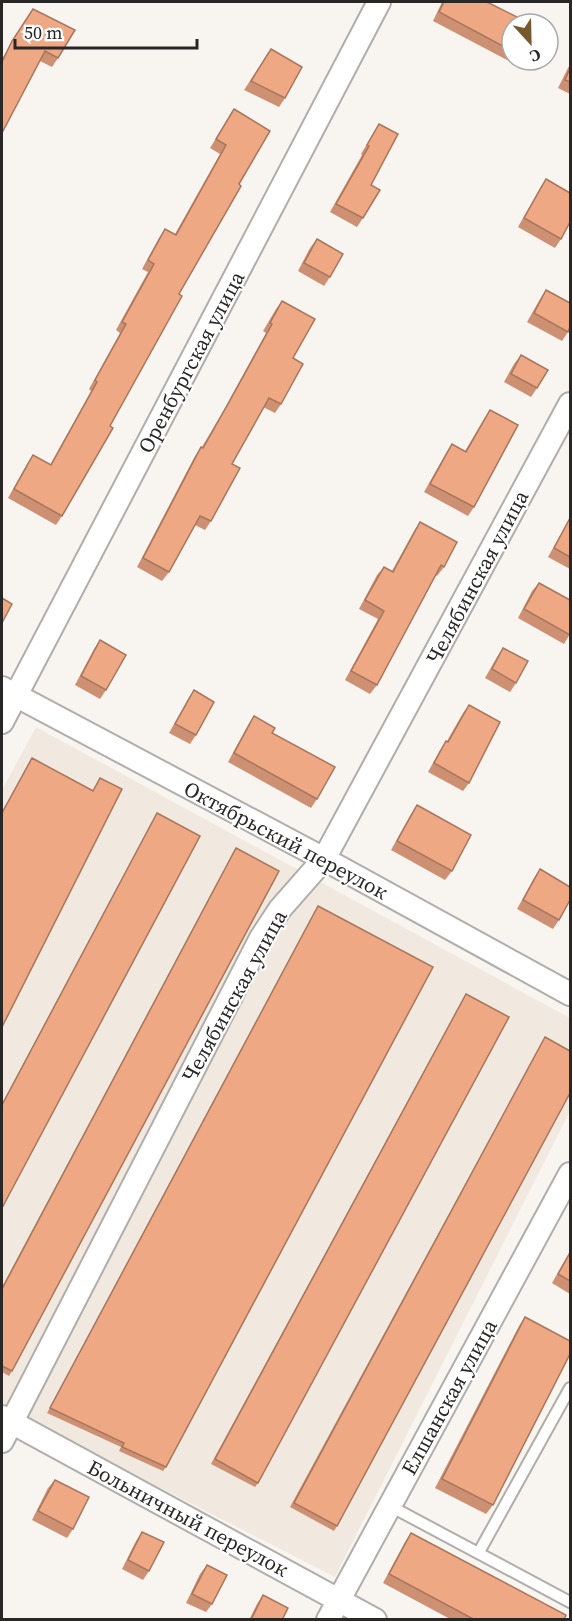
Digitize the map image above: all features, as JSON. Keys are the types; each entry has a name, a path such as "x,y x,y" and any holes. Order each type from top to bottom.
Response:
{"street":[{"name":"Оренбургская улица","path":"2,722 9,692 379,2"},
{"name":"Челябинская улица","path":"5,1427 261,938 279,909 324,859 570,404"},
{"name":"Октябрьский переулок","path":"9,692 324,859 570,994"},
{"name":"Елшанская улица","path":"328,1620 570,1174"},
{"name":"Больничный переулок","path":"5,1427 375,1620"}],"lane":[{"path":"479,1552 570,1388"},
{"path":"390,1506 570,1602"}],"shaded area":[{"path":"36,727 570,1018 570,1111 335,1577 2,1407 2,790"}],"building":[{"path":"444,2 487,2 507,12 500,12 500,45 439,12"},
{"path":"33,9 75,30 58,58 45,51 2,133 2,62 12,41"},
{"path":"271,49 302,67 285,98 251,81"},
{"path":"570,68 570,82 565,80"},
{"path":"234,109 270,131 179,294 182,296 110,426 113,428 62,516 14,489 33,455 51,465 126,324 122,322 154,264 148,260 165,229 176,235 226,145 216,139"},
{"path":"379,124 398,134 371,185 380,190 363,218 336,204"},
{"path":"546,179 570,193 570,222 561,239 524,218"},
{"path":"317,239 343,254 330,277 304,263"},
{"path":"546,290 570,303 568,332 534,313"},
{"path":"282,301 315,319 293,358 303,364 281,404 269,398 232,464 240,468 211,521 200,516 169,572 143,558 201,447 203,448 272,324 270,323"},
{"path":"521,355 548,370 537,388 511,374"},
{"path":"490,410 518,425 474,507 430,484 452,444 466,452"},
{"path":"570,518 570,557 554,548"},
{"path":"420,522 457,542 444,567 441,565 377,685 351,671 384,611 365,600 384,567 393,572"},
{"path":"539,583 570,600 570,635 524,609"},
{"path":"2,598 12,604 2,623"},
{"path":"100,640 126,655 106,690 81,676"},
{"path":"503,648 528,661 516,683 492,669"},
{"path":"194,690 214,702 196,735 175,724"},
{"path":"469,705 500,722 469,783 434,763"},
{"path":"254,716 275,728 272,733 335,767 317,799 234,753"},
{"path":"32,758 93,791 100,778 122,789 2,1027 2,813"},
{"path":"417,805 471,835 452,871 397,841"},
{"path":"157,813 200,836 2,1208 2,1105"},
{"path":"236,848 279,871 12,1371 2,1366 2,1289"},
{"path":"540,869 570,887 570,900 559,920 523,900"},
{"path":"318,906 433,967 166,1467 122,1447 124,1443 50,1408"},
{"path":"466,994 509,1017 258,1483 215,1459"},
{"path":"545,1037 570,1051 570,1093 337,1526 294,1503"},
{"path":"570,1253 570,1281 558,1274"},
{"path":"525,1317 570,1341 570,1354 493,1505 442,1479"},
{"path":"55,1480 89,1497 73,1529 38,1511"},
{"path":"142,1532 164,1542 149,1571 128,1560"},
{"path":"411,1533 566,1615 564,1620 475,1620 389,1574"},
{"path":"207,1565 227,1575 212,1604 192,1594"},
{"path":"263,1595 288,1608 282,1620 251,1620"}]}
